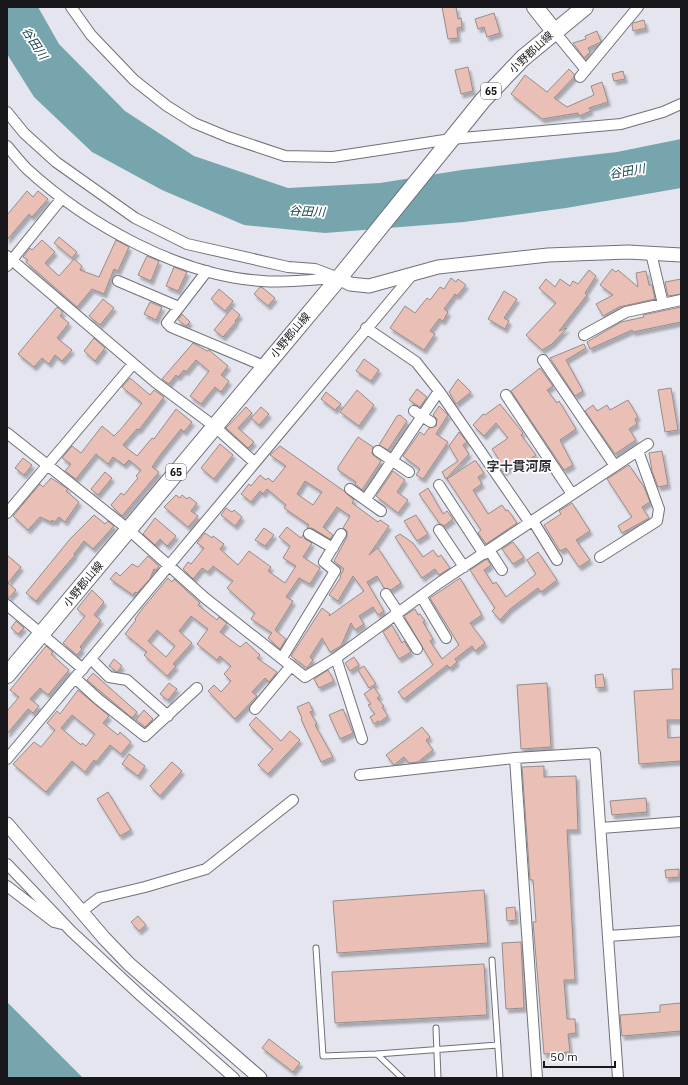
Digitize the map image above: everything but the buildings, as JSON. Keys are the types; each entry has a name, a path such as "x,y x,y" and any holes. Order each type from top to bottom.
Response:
{"main road":[{"path":"535,7 554,31"},
{"name":"小野郡山線","path":"7,675 342,273 483,100 518,63 554,31 585,7"}],"street":[{"path":"71,7 91,35 134,80 167,106 194,123 228,137 285,156 333,157 451,139 620,124 663,112 681,104"},
{"path":"554,31 583,74 638,7"},
{"path":"7,112 24,133 56,162 135,218 187,244 288,267 342,273 350,284 369,286 438,267 548,255 578,253 681,255"},
{"path":"7,146 27,169 62,198 88,215 138,243 173,259 207,271 238,278 262,281 287,282 342,273"},
{"path":"62,198 9,261 133,364 214,426 254,462"},
{"path":"651,254 662,304"},
{"path":"207,271 166,323 171,327 264,366"},
{"path":"7,759 170,566 254,462 366,328 412,275"},
{"path":"118,281 179,307"},
{"path":"584,335 626,312 681,300"},
{"path":"366,328 416,362 439,391 532,522 557,560"},
{"path":"543,360 615,466"},
{"path":"7,513 46,465 133,364"},
{"path":"366,499 392,460 418,414 439,391"},
{"path":"506,395 572,494"},
{"path":"418,414 431,422"},
{"path":"7,433 129,530 205,598 305,677 336,658 421,596 648,444"},
{"path":"378,451 409,472"},
{"path":"600,557 657,521 659,517 659,509 638,451"},
{"path":"439,486 502,570"},
{"path":"350,489 381,511"},
{"path":"439,530 464,567"},
{"path":"308,534 333,548"},
{"path":"282,658 335,571 324,562 342,534"},
{"path":"386,594 417,649"},
{"path":"421,596 446,638"},
{"path":"7,605 40,635 83,669"},
{"path":"336,658 362,739"},
{"path":"91,659 109,676 127,680 168,716"},
{"path":"255,709 291,666"},
{"path":"75,678 98,699 145,736 197,688"},
{"path":"360,775 515,758 595,753 618,1078"},
{"path":"515,758 537,1078"},
{"path":"81,912 99,898 152,885 206,868 293,800"},
{"path":"601,828 681,822"},
{"path":"7,824 81,912 129,964 260,1078"},
{"path":"7,864 65,924 141,996 234,1078"},
{"path":"7,886 54,922 65,924"},
{"path":"608,936 681,931"}],"lane":[{"path":"316,948 322,1056 377,1054 498,1045"},
{"path":"492,960 500,1078"},
{"path":"436,1028 438,1078"},
{"path":"377,1054 402,1078"}],"water":[{"name":"谷田川","path":"7,7 38,7 59,44 125,111 194,156 288,188 380,183 462,170 617,152 681,139 681,188 566,208 464,222 325,233 244,225 162,190 92,152 34,97 7,54"},
{"path":"7,1002 83,1078 7,1078"}],"district":[{"name":"字十貫河原","path":"519,466"}]}
